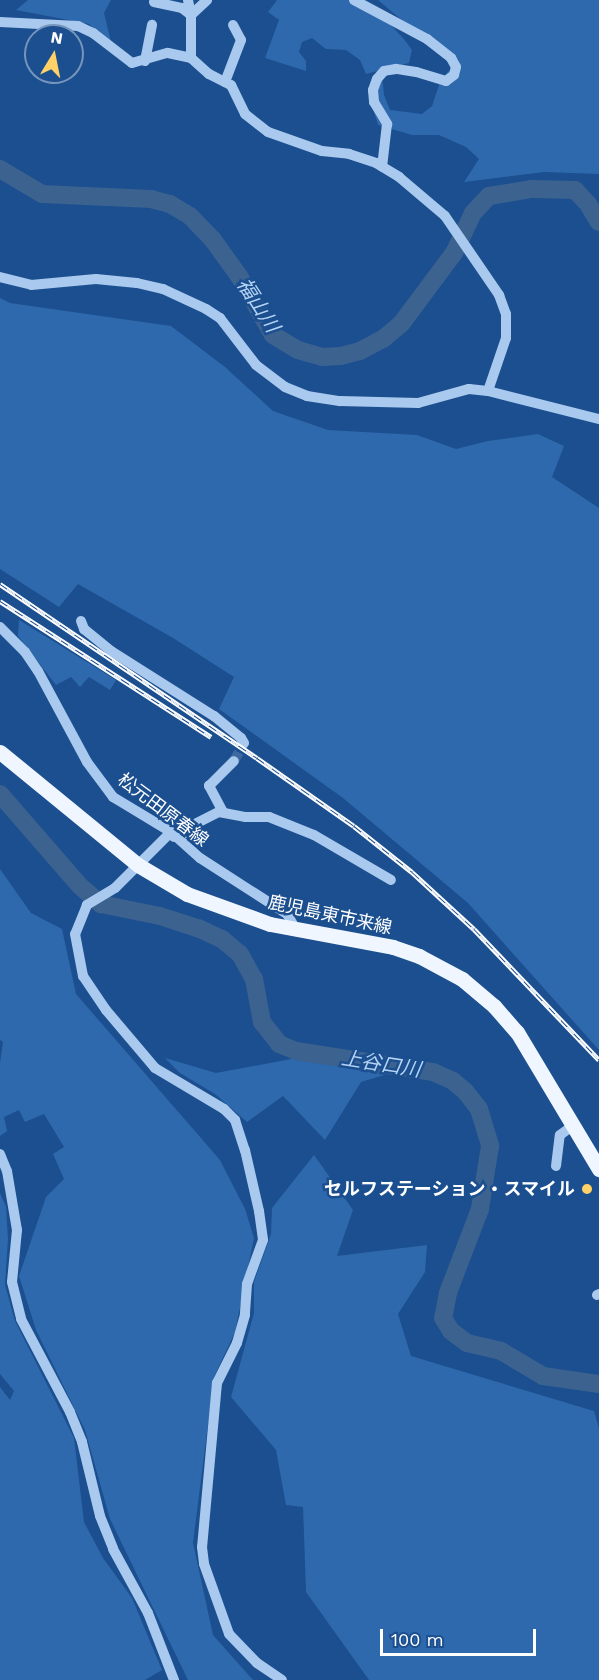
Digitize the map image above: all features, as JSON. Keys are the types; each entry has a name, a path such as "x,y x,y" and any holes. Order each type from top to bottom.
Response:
{"main road":[{"name":"鹿児島東市来線","path":"0,752 138,865 172,887 205,902 297,931 393,947 419,956 462,979 494,1006 517,1032 599,1169"}],"street":[{"path":"188,0 191,15 191,58"},
{"path":"191,15 207,0"},
{"path":"354,0 427,39 451,58 456,67 454,75 446,81 417,72 396,69 384,71 377,79 373,90 374,102 387,124 382,167"},
{"path":"154,2 182,8 191,15"},
{"path":"0,22 78,26 93,33 132,63 168,53 191,58 209,74 231,85 244,114 268,132 322,152 349,154 382,167 399,177 441,212 499,295 506,314 506,338 488,391"},
{"path":"225,82 241,40 233,25"},
{"path":"145,61 152,26"},
{"path":"0,276 31,285 96,279 137,283 163,289 199,305 220,318 256,365 285,387 307,396 340,401 418,403 469,389 488,391 599,419"},
{"path":"81,621 84,629 111,651 214,716 244,743"},
{"name":"松元田原春線","path":"0,627 25,652 38,671 101,784 113,797 172,835 200,858 287,914 297,931"},
{"path":"223,812 209,786 234,761"},
{"path":"282,1680 257,1663 229,1634 204,1564 202,1547 217,1383 237,1343 245,1315 248,1284 263,1240 245,1150 235,1120 224,1109 155,1068 106,1011 83,976 75,934 87,905 115,888 172,835 190,831 191,826 212,814 223,812 284,821 314,834 391,880"},
{"path":"556,1166 560,1135 574,1125"},
{"path":"0,1154 7,1171 17,1230 12,1282 21,1319 70,1412 82,1442 104,1527 113,1549 148,1613 174,1680"}],"shaded area":[{"path":"28,0 111,0 104,13 112,46 89,24 16,10"},
{"path":"277,0 348,0 362,4 384,18 404,39 412,50 409,63 366,74 360,60 346,50 326,49 312,38 302,42 299,52 306,61 306,71 265,58 279,20 268,12"},
{"path":"378,0 599,0 599,174 544,172 464,182 479,159 466,147 439,135 412,135 378,125 368,92 382,74 384,95 390,110 422,114 432,106 440,82 454,64"},
{"path":"0,298 10,303 171,326 225,367 273,411 328,430 417,435 456,449 488,441 538,434 564,446 552,477 599,508 599,1050 468,903 343,798 219,709 234,677 173,638 78,584 59,607 0,569"},
{"path":"19,620 116,680 110,690 89,677 80,687 71,677 56,685 18,636"},
{"path":"0,869 31,913 62,929 76,994 220,1160 245,1209 254,1238 235,1332 214,1377 193,1543 213,1635 253,1680 188,1680 110,1519 85,1430 36,1330 19,1276 46,1197 64,1179 53,1154 64,1147 44,1114 25,1122 19,1110 4,1117 7,1131 0,1136 0,1063 3,1042 0,1040"},
{"path":"165,1058 216,1073 291,1059 333,1060 391,1073 361,1082 325,1140 283,1096 247,1122 215,1094 180,1073"},
{"path":"314,1155 353,1210 337,1256 427,1245 425,1272 398,1314 411,1356 594,1411 599,1428 599,1680 369,1680 306,1592 303,1507 286,1505 276,1450 231,1397 254,1313 254,1282 271,1234 272,1208"},
{"path":"0,1193 6,1207 8,1239 5,1285 15,1321 74,1438 84,1522 103,1558 132,1598 162,1670 145,1680 0,1680 0,1387 10,1400 14,1391 0,1374"}],"waterway":[{"name":"福山川","path":"0,169 42,194 151,199 170,204 190,216 213,240 239,276 273,335 298,350 322,357 341,356 360,351 383,339 401,324 454,253 473,213 489,196 532,189 575,190 588,204 599,222"},
{"name":"上谷口川","path":"0,794 80,886 101,904 160,916 198,928 222,939 240,954 254,979 262,1022 279,1044 296,1051 433,1072 453,1081 465,1091 479,1109 490,1146 480,1209 448,1293 443,1318 451,1331 467,1343 501,1351 543,1376 599,1384"}],"tunnel":[{"path":"234,761 244,743"}],"railway":[{"path":"0,584 257,758 354,826 412,872 474,929 599,1060"},
{"path":"0,601 211,737"}],"place":[{"name":"セルフステーション・スマイル","path":"587,1189"}]}
